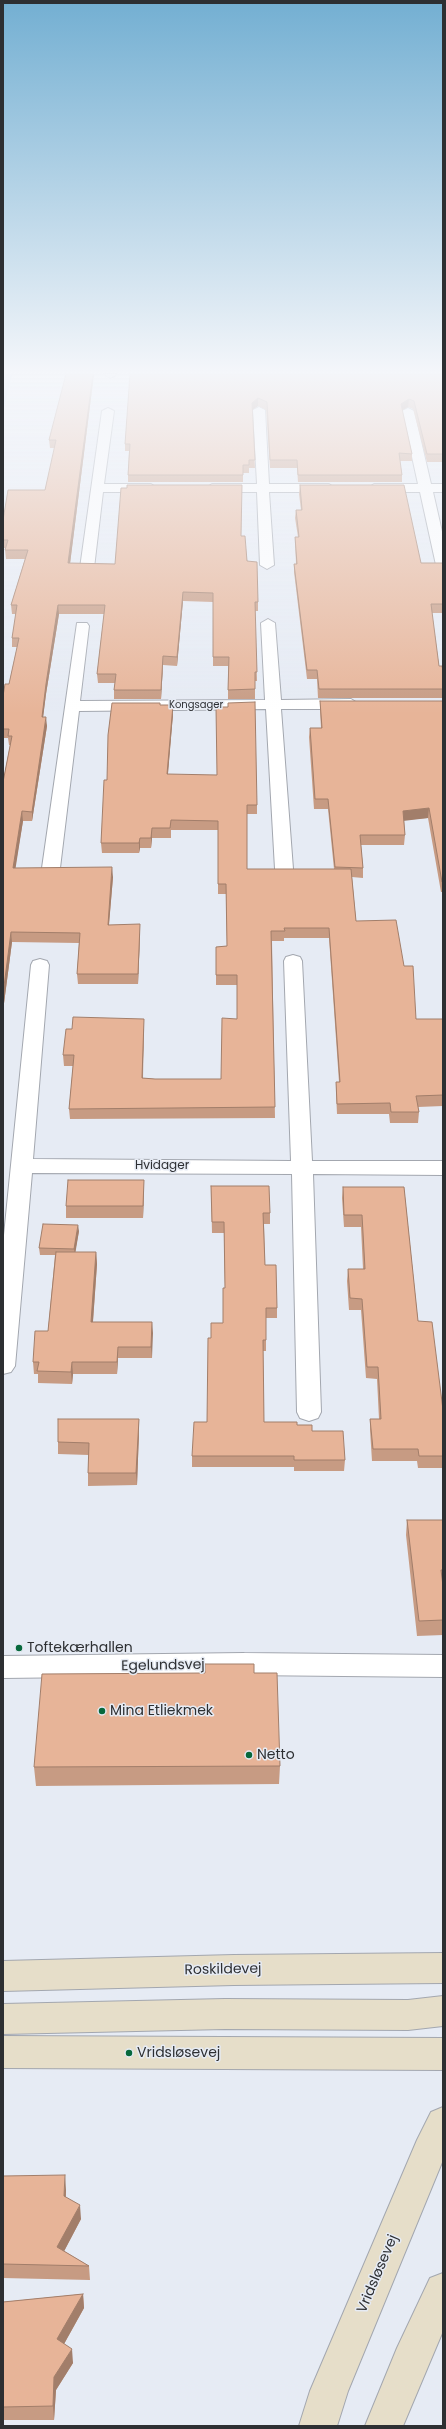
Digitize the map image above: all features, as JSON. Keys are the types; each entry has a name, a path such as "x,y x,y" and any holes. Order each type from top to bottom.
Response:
{"main road":[{"name":"Roskildevej","path":"3,1976 234,1970 443,1968"},
{"path":"3,2019 225,2014 408,2015 443,2011"},
{"path":"3,2052 443,2054"},
{"name":"Vridsløsevej","path":"318,2426 335,2376 429,2152 443,2124"},
{"path":"384,2426 410,2361 443,2291"}],"street":[{"path":"87,568 97,488 160,488"},
{"path":"200,488 340,488"},
{"path":"263,488 267,565"},
{"path":"363,488 443,488"},
{"path":"425,488 443,565"},
{"path":"268,623 284,869"},
{"path":"51,868 82,626"},
{"name":"Kongsager","path":"72,706 366,704"},
{"path":"294,961 302,1165 309,1412"},
{"path":"3,1366 40,965"},
{"name":"Hvidager","path":"22,1166 302,1165 443,1168"},
{"name":"Egelundsvej","path":"3,1667 244,1664 443,1666"}],"building":[{"path":"46,487 78,487 68,563 115,564 121,488 242,487 241,536 245,536 247,561 257,562 258,602 255,602 257,672 255,672 255,689 228,690 229,657 213,657 213,593 183,592 177,657 163,656 161,690 114,690 116,674 97,674 105,605 58,605 46,684 42,717 46,717 32,812 22,811 13,868 112,867 108,925 140,924 138,974 77,974 80,933 11,932 3,994 3,782 12,736 8,736 9,729 3,729 3,696 5,684 9,684 19,638 12,638 17,605 11,605 28,550 5,550 8,540 3,540 3,520 8,490 45,490"},
{"path":"300,487 405,487 421,563 443,563 443,604 431,604 439,666 442,666 443,671 443,689 319,689 317,670 307,670 294,564 297,564 295,537 299,537 296,510 302,510"},
{"path":"320,701 443,701 443,882 429,808 403,811 405,835 360,835 363,868 335,867 328,799 315,799 310,728 322,728"},
{"path":"255,702 257,805 247,805 247,869 351,869 356,921 396,920 404,966 413,966 416,1019 443,1019 443,1095 416,1096 419,1112 391,1112 390,1103 337,1104 336,1082 340,1082 329,928 284,928 285,931 271,931 275,1107 69,1109 74,1055 63,1055 66,1029 72,1029 73,1017 144,1019 142,1078 155,1079 221,1079 222,1018 237,1019 237,975 216,975 216,947 227,946 226,884 218,884 218,821 171,820 170,828 152,828 151,838 140,838 139,843 101,843 104,780 107,780 108,735 112,703 160,703 160,705 173,705 167,774 217,775 216,707 228,707 228,703"},
{"path":"68,1180 144,1180 143,1206 66,1206"},
{"path":"211,1186 269,1186 270,1213 263,1213 265,1265 276,1265 277,1308 266,1308 266,1340 263,1340 264,1422 297,1422 297,1425 312,1425 312,1431 343,1431 345,1460 294,1460 294,1456 192,1456 194,1422 207,1422 208,1338 211,1338 211,1323 223,1323 223,1288 225,1288 224,1222 212,1222"},
{"path":"343,1187 404,1187 418,1321 432,1322 443,1410 443,1456 419,1456 418,1449 373,1449 370,1419 381,1419 378,1367 367,1367 362,1299 350,1298 348,1269 365,1269 362,1215 344,1215"},
{"path":"43,1224 78,1225 74,1249 39,1248"},
{"path":"56,1252 96,1252 91,1322 152,1322 151,1347 118,1347 117,1362 72,1362 71,1372 37,1371 39,1362 33,1362 35,1331 48,1331"},
{"path":"58,1419 139,1419 136,1473 88,1473 89,1443 58,1442"},
{"path":"407,1520 443,1520 443,1570 441,1570 443,1586 443,1620 419,1621"},
{"path":"205,1664 254,1664 254,1673 277,1673 280,1766 34,1767 42,1674 205,1673"},
{"path":"65,2175 64,2196 80,2205 57,2247 89,2266 3,2264 3,2176"},
{"path":"83,2294 57,2339 72,2349 54,2377 53,2406 3,2407 3,2302"}],"place":[{"name":"Toftekærhallen","path":"19,1648"},
{"name":"Mina Etliekmek","path":"102,1711"},
{"name":"Netto","path":"249,1755"},
{"name":"Vridsløsevej","path":"129,2053"}]}
